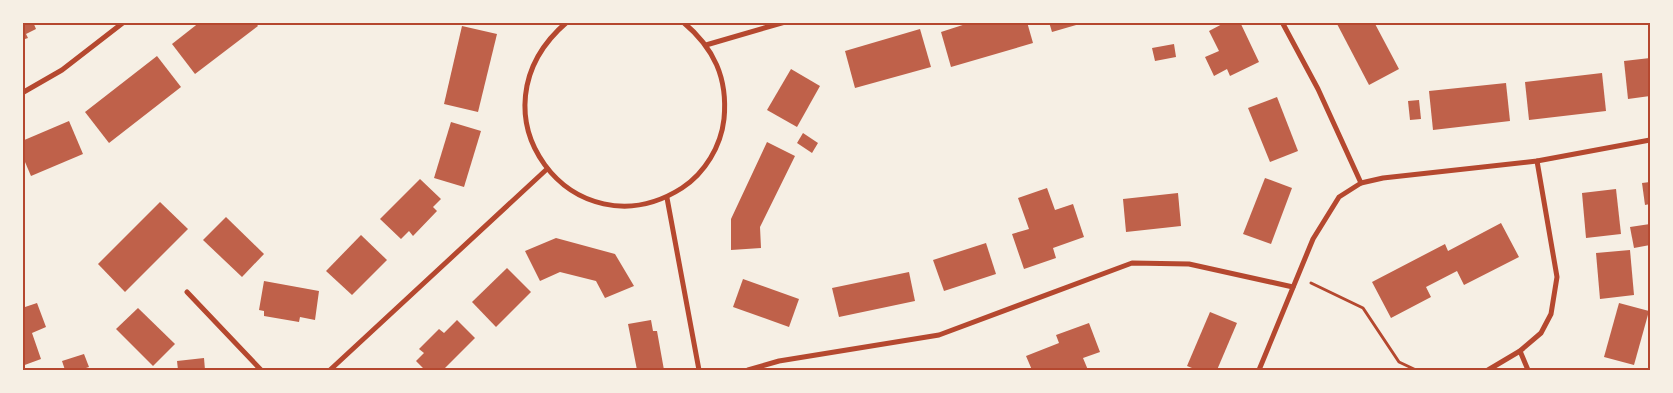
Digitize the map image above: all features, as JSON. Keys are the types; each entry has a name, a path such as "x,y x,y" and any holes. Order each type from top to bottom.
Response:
{"street":[{"path":"22,93 62,70 124,22"},
{"path":"567,22 547,42 532,65 525,92 525,119 533,146 547,169 572,191 602,204 634,206 666,198 692,182 711,159 722,131 726,102 720,72 706,46 682,22"},
{"path":"706,46 785,22"},
{"path":"1282,22 1318,89 1361,183"},
{"path":"1259,370 1313,239 1339,197 1361,183 1383,178 1537,161 1650,140"},
{"path":"1488,370 1520,351 1541,333 1551,314 1557,276 1537,161"},
{"path":"330,370 547,169"},
{"path":"666,198 699,370"},
{"path":"748,370 779,361 939,335 1132,263 1189,264 1293,287"},
{"path":"186,292 261,370"},
{"path":"1520,351 1528,370"}],"path":[{"path":"1298,277 1363,308 1399,362 1416,370"}],"building":[{"path":"22,22 33,22 36,29 26,34 28,38 22,40"},
{"path":"200,22 255,22 258,26 195,74 172,44"},
{"path":"972,22 1027,22 1033,43 951,67 941,32"},
{"path":"1049,22 1083,22 1083,23 1052,32"},
{"path":"1226,22 1240,22 1259,62 1230,76 1227,69 1214,76 1205,57 1219,51 1209,31"},
{"path":"1336,22 1374,22 1399,69 1369,85"},
{"path":"462,26 497,34 478,112 444,104"},
{"path":"920,29 931,67 855,88 845,51"},
{"path":"1174,44 1176,57 1155,61 1152,48"},
{"path":"157,56 181,87 109,143 85,112"},
{"path":"1650,58 1650,96 1628,99 1624,61"},
{"path":"791,69 820,86 797,127 767,110"},
{"path":"1602,73 1606,111 1529,120 1525,82"},
{"path":"1506,83 1510,121 1433,130 1429,91"},
{"path":"1277,97 1298,151 1270,162 1248,108"},
{"path":"1419,100 1421,119 1410,120 1408,101"},
{"path":"69,121 83,154 31,176 22,155 22,141"},
{"path":"451,122 481,131 464,187 434,178"},
{"path":"803,133 818,143 812,153 797,143"},
{"path":"767,142 795,156 760,227 761,248 731,250 731,219"},
{"path":"1265,178 1292,188 1271,244 1243,234"},
{"path":"420,179 441,199 433,207 437,211 413,236 409,231 401,239 380,219"},
{"path":"1650,182 1650,204 1645,205 1642,183"},
{"path":"1047,188 1055,210 1073,204 1084,237 1053,248 1056,258 1024,269 1012,234 1029,229 1018,198"},
{"path":"1616,189 1621,234 1586,238 1582,193"},
{"path":"1178,193 1181,226 1126,232 1123,199"},
{"path":"160,202 188,229 125,292 98,264"},
{"path":"226,217 264,254 242,277 203,240"},
{"path":"1501,223 1519,257 1464,285 1457,271 1426,287 1431,297 1391,318 1372,282 1445,244 1448,251"},
{"path":"1650,224 1650,245 1634,248 1630,227"},
{"path":"361,235 387,260 352,295 326,271"},
{"path":"556,238 615,254 634,286 605,298 596,281 560,272 540,281 525,251"},
{"path":"986,243 996,274 944,291 933,260"},
{"path":"1630,250 1634,295 1600,299 1596,253"},
{"path":"507,268 531,292 496,327 472,302"},
{"path":"909,272 915,301 839,317 832,288"},
{"path":"743,279 799,299 789,327 733,307"},
{"path":"264,281 319,291 315,320 300,317 299,322 264,316 264,311 259,310"},
{"path":"37,303 46,327 32,333 41,359 22,366 22,308"},
{"path":"1619,303 1649,311 1634,365 1604,357"},
{"path":"138,308 175,344 153,366 116,329"},
{"path":"1210,312 1237,323 1217,370 1197,370 1187,366"},
{"path":"457,320 475,338 443,370 425,370 416,361 424,353 419,349 439,329 444,333"},
{"path":"651,320 653,331 657,331 664,370 637,370 628,324"},
{"path":"1089,323 1100,352 1083,358 1088,370 1032,370 1026,356 1059,343 1056,335"},
{"path":"84,354 89,367 80,370 65,370 62,361"},
{"path":"204,358 205,370 178,370 177,361"}]}
